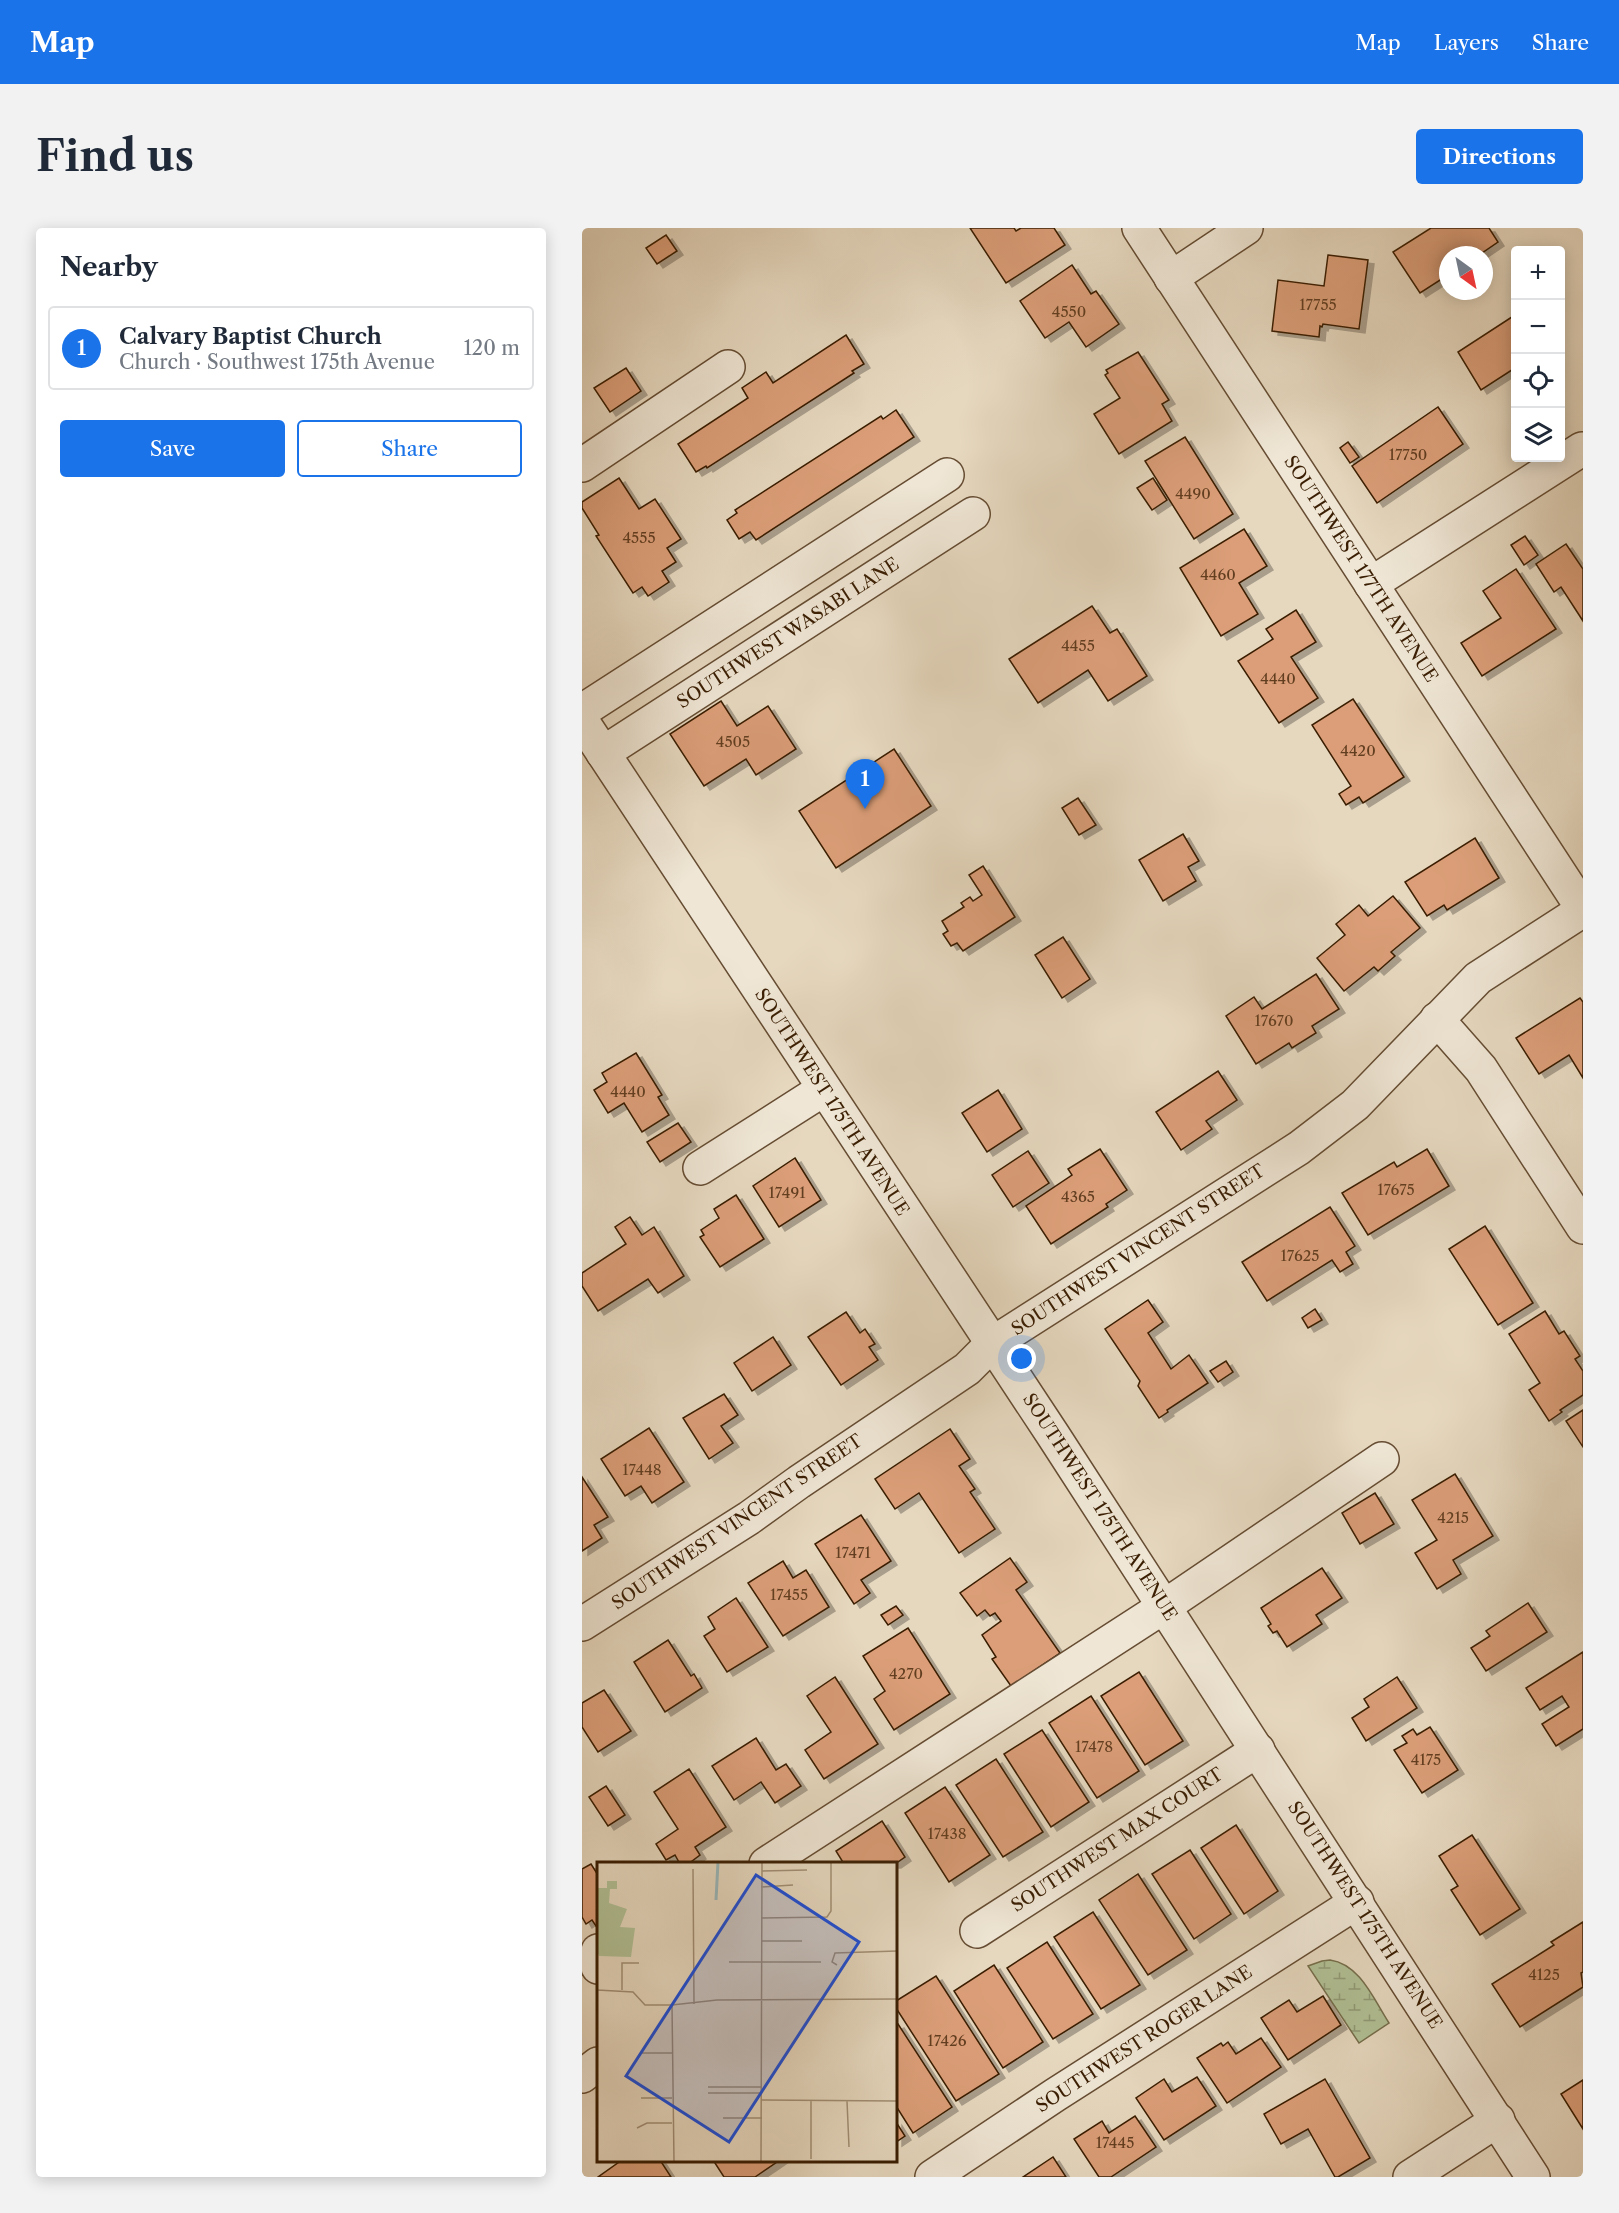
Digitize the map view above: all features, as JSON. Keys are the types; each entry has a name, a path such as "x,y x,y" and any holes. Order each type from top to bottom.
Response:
{"street":[{"name":"SOUTHWEST 177TH AVENUE","path":"1139,228 1583,909"},
{"path":"1171,278 1246,228"},
{"path":"582,465 728,367"},
{"path":"1371,584 1582,449"},
{"path":"582,711 946,475"},
{"name":"SOUTHWEST WASABI LANE","path":"603,753 973,514"},
{"name":"SOUTHWEST 175TH AVENUE","path":"582,721 1165,1606 1533,2177"},
{"name":"SOUTHWEST VINCENT STREET","path":"582,1624 749,1518 967,1369 992,1344 1299,1148 1356,1105 1478,978 1583,909"},
{"path":"1437,1019 1481,1070 1583,1227"},
{"path":"700,1168 824,1089"},
{"path":"768,1862 1165,1606 1382,1459"},
{"name":"SOUTHWEST MAX COURT","path":"977,1930 1258,1750"},
{"name":"SOUTHWEST ROGER LANE","path":"932,2177 1044,2102 1357,1902"},
{"path":"582,2076 597,2065"},
{"path":"1410,2177 1498,2120"}],"green space":[{"path":"1330,1960 1350,1968 1358,1976 1389,2023 1359,2043 1308,1966"}],"building":[{"path":"970,228 1014,228 1016,231 1021,228 1054,228 1065,245 1006,283"},
{"path":"1431,228 1489,228 1498,242 1492,246 1439,246 1439,281 1420,293 1393,252"},
{"path":"666,235 677,251 657,264 646,248"},
{"path":"1328,255 1368,260 1359,329 1323,324 1322,327 1320,326 1319,337 1272,331 1278,280 1324,286"},
{"path":"1072,265 1091,294 1096,291 1119,324 1086,347 1069,322 1045,338 1020,301"},
{"path":"1511,318 1511,371 1481,390 1458,352"},
{"path":"846,335 864,364 852,371 854,373 707,468 706,466 696,472 678,444 748,398 742,388 766,372 773,383"},
{"path":"1138,352 1169,400 1162,404 1172,421 1119,454 1094,414 1120,398 1105,375 1108,373 1106,370"},
{"path":"626,368 641,391 610,412 594,388"},
{"path":"1438,407 1463,444 1377,503 1352,466"},
{"path":"896,410 914,437 756,540 750,532 739,539 727,520 737,513 735,510 881,416 883,419"},
{"path":"1185,437 1233,514 1194,539 1145,461"},
{"path":"1348,442 1359,457 1350,463 1340,448"},
{"path":"619,478 639,509 655,499 681,539 667,548 676,562 662,571 669,582 648,596 642,587 633,593 596,536 599,535 582,508 582,502"},
{"path":"1153,478 1167,500 1152,510 1137,488"},
{"path":"1244,529 1267,566 1239,583 1258,614 1221,636 1180,568"},
{"path":"1525,536 1538,555 1524,565 1511,545"},
{"path":"1566,544 1583,569 1583,621 1561,587 1554,592 1536,564"},
{"path":"1516,569 1556,629 1482,676 1461,643 1501,618 1483,591"},
{"path":"1092,606 1110,633 1117,629 1147,676 1108,701 1088,670 1038,703 1009,659"},
{"path":"1296,610 1316,642 1291,657 1318,698 1279,723 1238,661 1273,639 1266,629"},
{"path":"1353,699 1404,777 1363,803 1359,797 1346,805 1339,794 1351,786 1312,725"},
{"path":"721,701 737,726 768,706 796,749 756,775 746,759 704,786 670,734"},
{"path":"894,749 931,806 836,868 799,811"},
{"path":"1078,798 1096,825 1079,835 1062,808"},
{"path":"1183,834 1199,861 1188,867 1196,881 1163,901 1139,860"},
{"path":"1475,838 1499,878 1447,910 1444,905 1427,916 1405,882"},
{"path":"983,866 1015,917 963,951 957,943 951,946 943,934 948,931 942,921 964,907 961,903 970,897 973,901 982,895 969,875"},
{"path":"1393,896 1420,928 1391,952 1395,956 1378,971 1374,967 1344,991 1317,958 1345,935 1336,924 1359,905 1368,916"},
{"path":"1063,937 1090,979 1062,998 1035,955"},
{"path":"1316,974 1339,1009 1312,1026 1316,1033 1292,1048 1289,1043 1256,1064 1226,1016 1254,997 1262,1009"},
{"path":"1580,998 1583,1002 1583,1078 1569,1055 1539,1074 1516,1038"},
{"path":"636,1053 662,1095 658,1097 669,1115 642,1132 624,1103 608,1113 594,1090 607,1082 602,1073"},
{"path":"1218,1071 1237,1100 1206,1121 1212,1129 1181,1150 1156,1112"},
{"path":"998,1090 1022,1129 987,1152 962,1113"},
{"path":"678,1123 691,1142 660,1162 647,1142"},
{"path":"1100,1149 1127,1190 1106,1204 1108,1207 1051,1244 1026,1206 1072,1175 1068,1169"},
{"path":"1427,1149 1449,1186 1368,1235 1342,1193 1394,1162 1397,1167"},
{"path":"1028,1151 1049,1183 1013,1207 992,1175"},
{"path":"795,1158 821,1200 779,1227 753,1186"},
{"path":"736,1195 764,1239 720,1267 700,1237 704,1235 701,1230 719,1218 714,1209"},
{"path":"1330,1207 1355,1246 1346,1252 1353,1264 1340,1272 1332,1260 1267,1301 1242,1262"},
{"path":"630,1217 642,1235 654,1227 684,1276 658,1293 648,1279 598,1311 582,1286 582,1273 626,1244 615,1227"},
{"path":"1485,1226 1533,1303 1498,1325 1449,1249"},
{"path":"1148,1300 1163,1322 1148,1333 1171,1369 1189,1355 1208,1383 1167,1410 1168,1412 1159,1418 1138,1386 1140,1381 1105,1329"},
{"path":"1315,1309 1322,1320 1308,1328 1302,1318"},
{"path":"1545,1311 1559,1334 1564,1331 1580,1356 1575,1359 1583,1371 1583,1395 1560,1410 1562,1412 1549,1421 1529,1390 1540,1383 1509,1334"},
{"path":"846,1312 860,1333 865,1329 875,1344 869,1347 878,1360 841,1385 808,1337"},
{"path":"773,1337 791,1365 752,1391 734,1363"},
{"path":"1226,1361 1233,1372 1218,1382 1210,1371"},
{"path":"724,1394 738,1415 721,1426 733,1443 709,1459 683,1418"},
{"path":"1583,1410 1583,1447 1566,1421"},
{"path":"649,1428 684,1482 652,1503 641,1486 625,1496 601,1459"},
{"path":"950,1429 970,1459 959,1466 975,1489 970,1492 995,1529 959,1553 919,1493 895,1509 875,1479"},
{"path":"1455,1474 1493,1536 1453,1560 1461,1574 1437,1589 1415,1553 1437,1540 1412,1500"},
{"path":"582,1477 608,1517 594,1525 602,1538 582,1551"},
{"path":"1375,1493 1394,1524 1360,1544 1342,1513"},
{"path":"861,1515 891,1561 861,1580 870,1593 854,1604 815,1544"},
{"path":"1010,1558 1027,1582 1016,1590 1060,1653 1011,1686 992,1659 996,1657 982,1635 1001,1621 995,1613 990,1616 985,1610 977,1616 960,1593"},
{"path":"783,1561 793,1578 806,1570 829,1607 783,1636 748,1583"},
{"path":"1322,1568 1342,1598 1316,1615 1322,1624 1287,1647 1277,1631 1273,1633 1268,1626 1271,1624 1261,1608"},
{"path":"736,1598 768,1647 727,1672 704,1636 715,1629 708,1617"},
{"path":"1528,1603 1547,1632 1486,1671 1471,1648 1490,1636 1486,1631"},
{"path":"896,1606 903,1615 888,1625 881,1615"},
{"path":"908,1628 950,1694 894,1730 874,1699 885,1691 863,1656"},
{"path":"668,1640 691,1676 694,1674 702,1688 665,1712 634,1662"},
{"path":"1583,1652 1583,1729 1556,1746 1542,1724 1569,1707 1562,1696 1540,1710 1526,1688"},
{"path":"1139,1672 1183,1741 1145,1765 1101,1696"},
{"path":"835,1677 878,1744 824,1779 805,1750 831,1732 807,1696"},
{"path":"1397,1677 1417,1708 1366,1741 1352,1718 1369,1707 1364,1699"},
{"path":"604,1690 631,1731 598,1752 582,1727 582,1703"},
{"path":"1091,1696 1139,1771 1097,1798 1049,1723"},
{"path":"1430,1727 1458,1770 1422,1793 1394,1750 1407,1743 1402,1736 1413,1729 1417,1735"},
{"path":"1042,1730 1089,1802 1051,1827 1004,1754"},
{"path":"756,1738 776,1770 786,1764 801,1786 775,1803 761,1782 734,1800 712,1766"},
{"path":"996,1759 1043,1832 1003,1857 956,1785"},
{"path":"689,1769 726,1827 695,1847 700,1855 691,1862 679,1862 675,1855 666,1860 656,1844 678,1829 654,1792"},
{"path":"606,1786 625,1815 608,1826 589,1797"},
{"path":"945,1787 990,1855 949,1882 905,1813"},
{"path":"882,1821 905,1857 897,1863 843,1862 836,1851"},
{"path":"1236,1825 1278,1891 1244,1914 1201,1848"},
{"path":"1472,1835 1520,1909 1480,1935 1451,1890 1458,1886 1439,1856"},
{"path":"1190,1850 1231,1914 1194,1939 1152,1874"},
{"path":"591,1864 597,1873 597,1928 592,1920 586,1924 582,1917 582,1869"},
{"path":"1138,1874 1187,1950 1148,1975 1099,1900"},
{"path":"1093,1912 1140,1985 1101,2009 1054,1937"},
{"path":"1583,1922 1583,1972 1581,1973 1583,1987 1520,2027 1492,1984 1554,1945 1551,1942"},
{"path":"1047,1942 1093,2014 1053,2039 1007,1968"},
{"path":"994,1965 1043,2042 1003,2068 954,1991"},
{"path":"936,1976 999,2074 956,2101 897,2010 897,2000"},
{"path":"1323,1996 1341,2025 1288,2060 1261,2018 1289,2000 1297,2012"},
{"path":"897,2024 952,2107 913,2133 897,2108"},
{"path":"1261,2038 1281,2067 1227,2103 1197,2058 1221,2043 1223,2046 1228,2042 1236,2054"},
{"path":"1197,2077 1216,2106 1164,2140 1136,2098 1164,2079 1172,2092"},
{"path":"1325,2079 1370,2158 1338,2177 1335,2177 1308,2129 1281,2144 1264,2114"},
{"path":"1583,2080 1583,2129 1561,2094"},
{"path":"1135,2116 1156,2147 1111,2177 1099,2177 1074,2139 1102,2121 1109,2133"},
{"path":"897,2124 905,2136 897,2141"},
{"path":"1053,2157 1066,2177 1023,2177"},
{"path":"619,2162 661,2162 671,2177 598,2177"},
{"path":"714,2162 777,2162 755,2177 724,2177"}],"place":[{"name":"Calvary Baptist Church","path":"865,809"}]}
